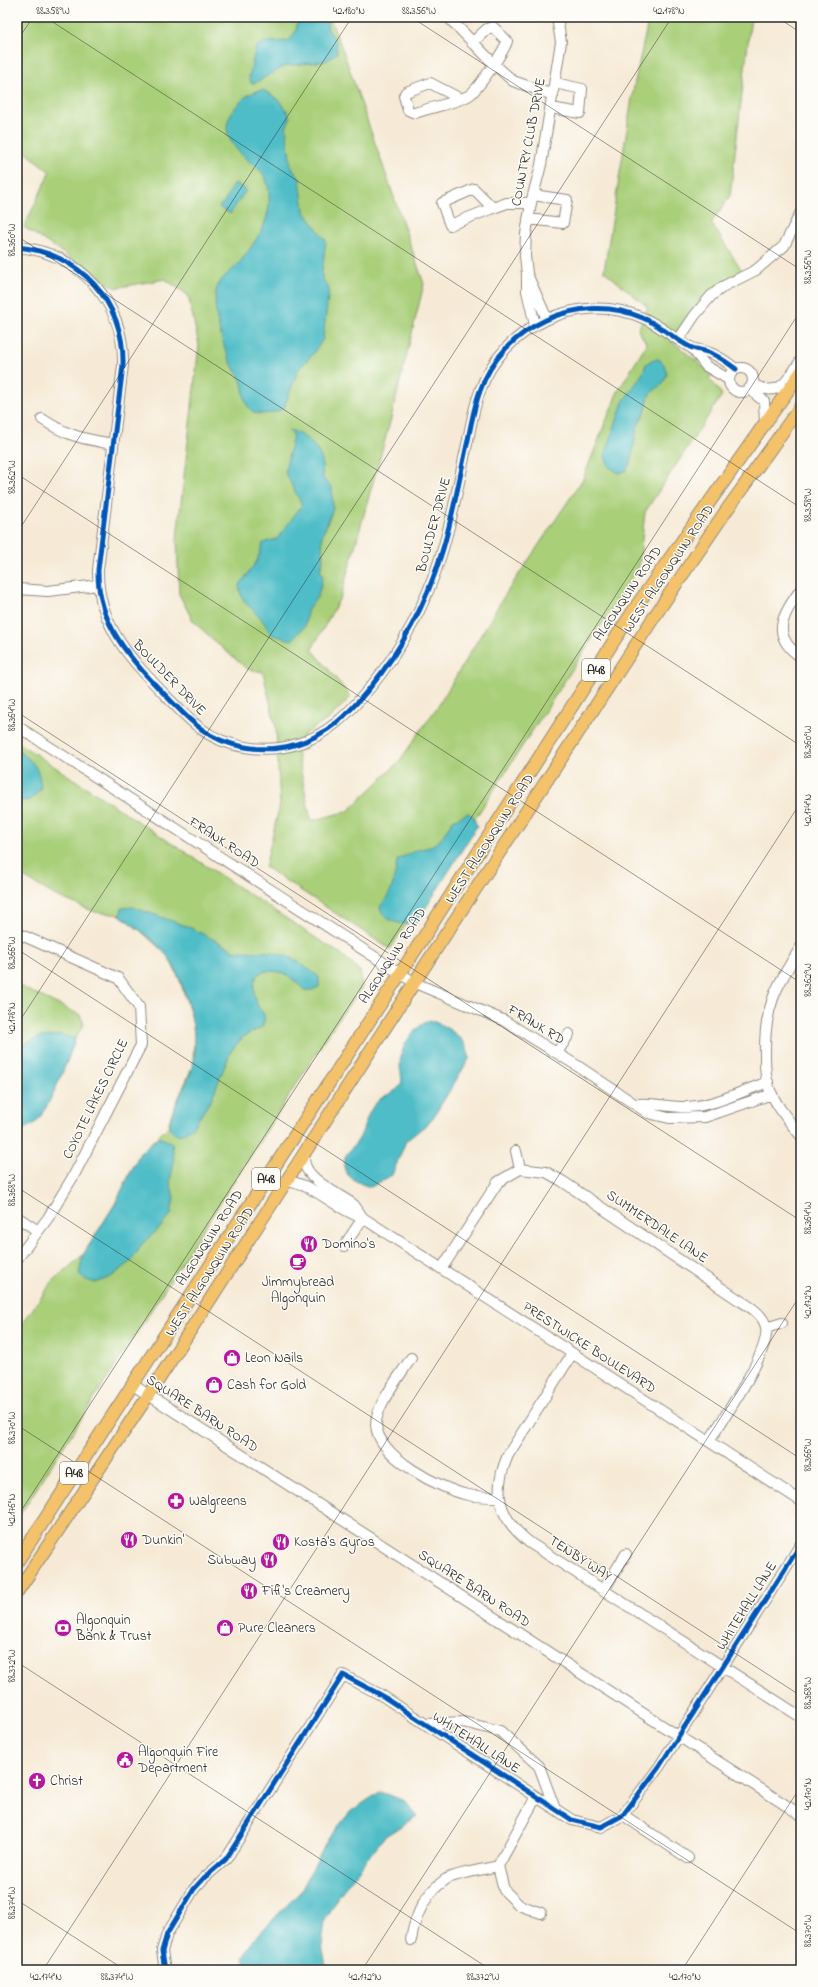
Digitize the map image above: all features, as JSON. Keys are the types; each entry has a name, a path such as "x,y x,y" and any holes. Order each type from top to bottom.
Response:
{"main road":[{"name":"ALGONQUIN ROAD","path":"17,1562 400,974 637,605 801,372"},
{"name":"WEST ALGONQUIN ROAD","path":"148,1395 660,608 726,511 801,406"},
{"name":"A48","path":"17,1592 148,1395"}],"street":[{"path":"448,17 494,64 513,81 553,95"},
{"name":"COUNTRY CLUB DRIVE","path":"535,324 526,291 527,274 525,256 528,219 541,165 561,42 557,17"},
{"path":"459,98 430,83 406,92 404,96 408,110 415,113 469,95 506,47 507,41 501,33 493,27 487,29 472,42"},
{"path":"551,108 580,113 582,89 555,83"},
{"path":"493,208 474,189 442,203 450,225 507,203 532,199 567,200 563,223 528,219"},
{"path":"679,339 698,311 712,296 724,286 756,270 784,246 801,212"},
{"name":"BOULDER DRIVE","path":"17,247 32,249 64,259 74,266 95,284 110,306 118,325 123,352 99,550 98,585 110,628 123,649 170,700 201,729 229,743 244,747 268,749 295,745 322,734 344,717 363,696 391,659 412,624 430,586 444,546 480,389 492,366 502,352 519,335 535,324 574,311 601,309 613,310 645,318 691,347 711,353 736,369 744,368 750,373 751,387 764,401 766,406 765,424"},
{"name":"COUNTRY CLUB DRIVE","path":"527,274 547,319"},
{"name":"BOULDER DRIVE","path":"691,347 706,366 728,380 730,386 736,392 743,392 751,387 767,390 778,389 787,381 801,360"},
{"path":"728,380 730,374 736,369"},
{"path":"42,420 60,431 88,440 113,444"},
{"path":"17,589 48,591 98,585"},
{"path":"801,589 786,611 782,622 782,633 785,643 790,649 801,657"},
{"name":"FRANK ROAD","path":"17,726 415,983"},
{"name":"COYOTE LAKES CIRCLE","path":"17,933 118,978 139,1007 141,1045 74,1175 38,1231 17,1259"},
{"path":"801,947 779,983 770,1004 764,1037 765,1067 772,1094 788,1120 801,1136"},
{"name":"FRANK RD","path":"415,983 503,1020 557,1053 621,1096 637,1104 648,1113 658,1116 682,1119 705,1118 772,1094"},
{"path":"557,1053 569,1034"},
{"name":"FRANK RD","path":"637,1104 649,1102 672,1107 696,1106 716,1101 768,1082"},
{"path":"442,1268 498,1182 520,1169 516,1151"},
{"name":"PRESTWICKE BOULEVARD","path":"305,1152 302,1160 305,1169 311,1176 355,1207 363,1218"},
{"name":"SUMMERDALE LANE","path":"520,1169 546,1172 562,1181 757,1313 766,1328"},
{"name":"PRESTWICKE BOULEVARD","path":"286,1182 306,1185 351,1214 363,1218 801,1501"},
{"path":"17,1217 38,1231"},
{"path":"344,1246 363,1218"},
{"path":"709,1441 759,1359 766,1334 766,1328 782,1323"},
{"name":"TENBY WAY","path":"572,1354 508,1455 502,1469 499,1497 506,1517 518,1534 602,1590 801,1717"},
{"path":"411,1358 380,1407 377,1416 377,1429 381,1442 397,1458 446,1488 476,1497 499,1497"},
{"name":"SQUARE BARN ROAD","path":"133,1385 256,1466 679,1735 801,1816"},
{"name":"WHITEHALL LANE","path":"165,1970 162,1951 163,1944 180,1910 204,1878 226,1859 343,1675 381,1695 572,1820 601,1827 623,1814 659,1768 801,1544"},
{"path":"602,1590 626,1554"},
{"name":"WHITEHALL LANE","path":"426,1724 463,1722 500,1731 539,1766 554,1809"},
{"path":"536,1797 498,1866 504,1890 519,1905 541,1913"},
{"path":"623,1814 688,1858"},
{"path":"411,1940 414,1922 424,1900 445,1879 498,1866"}],"green space":[{"path":"17,17 329,17 342,48 424,284 390,422 341,596 312,649 351,697 330,718 303,735 307,748 297,752 311,821 348,811 398,763 440,703 503,598 583,479 618,391 647,344 638,330 648,307 604,271 634,86 649,17 751,17 730,196 711,223 743,272 730,278 709,292 686,318 671,341 712,374 709,379 722,395 645,512 639,567 390,949 265,867 280,804 276,728 263,672 247,669 193,621 179,594 177,538 199,345 188,295 165,279 115,288 24,227 50,172 17,145"},
{"path":"17,742 342,955 360,971 362,987 339,1018 17,1519 17,1331 52,1282 83,1255 115,1204 140,1153 168,1127 171,1115 193,1065 194,1024 180,981 168,956 143,933 120,915 95,912 56,896 17,873"},
{"path":"17,985 80,1015 84,1024 75,1039 68,1059 45,1107 35,1122 17,1133"}],"water":[{"path":"291,17 326,17 328,29 336,41 337,53 326,61 285,66 255,83 251,83 249,77 256,47 265,42 289,41 296,31 297,24"},
{"path":"263,90 280,101 290,118 286,128 291,166 300,179 304,211 326,241 322,278 329,289 323,339 313,354 298,370 284,408 272,413 259,414 252,411 247,405 242,383 225,348 219,329 215,299 216,291 220,282 237,266 253,245 261,232 268,212 269,192 265,178 261,171 245,158 233,145 227,131 227,124 230,116 239,103 251,94"},
{"path":"235,183 246,190 230,214 219,207 222,203 223,204"},
{"path":"659,359 665,366 667,374 663,383 649,395 646,410 637,427 631,462 626,471 619,473 609,467 605,456 623,402 643,373 646,364 652,360"},
{"path":"288,430 298,433 308,439 321,457 323,479 332,487 333,509 322,536 323,562 320,569 323,577 318,596 307,611 305,626 292,640 272,635 260,617 244,601 239,586 257,561 263,543 277,539 302,505 285,472 293,435"},
{"path":"17,750 32,762 39,775 41,789 30,800 17,801"},
{"path":"468,813 473,816 477,826 417,922 406,924 394,922 385,917 380,907 391,891 397,860 417,850 430,847 440,840 453,820"},
{"path":"133,907 189,927 236,951 272,952 286,956 298,961 319,977 319,987 312,990 304,990 288,976 279,972 268,971 262,972 258,975 255,980 254,991 259,1009 263,1012 264,1016 262,1027 243,1037 231,1051 211,1100 193,1127 180,1135 173,1132 169,1127 174,1110 191,1073 193,1065 195,1053 193,1024 190,1009 180,980 168,957 152,940 120,915 122,908"},
{"path":"430,1020 450,1030 461,1039 468,1052 469,1059 431,1121 406,1141 392,1175 371,1187 359,1183 346,1172 344,1161 347,1154 360,1137 369,1113 375,1104 397,1089 401,1084 402,1080 400,1066 402,1052 405,1045 418,1028"},
{"path":"62,1035 75,1039 53,1095 36,1122 17,1133 17,1047 40,1037"},
{"path":"159,1137 172,1143 174,1162 170,1181 174,1198 171,1214 161,1227 143,1243 131,1262 111,1277 96,1283 86,1280 79,1274 83,1255 115,1204 140,1153"},
{"path":"380,1792 405,1801 417,1816 384,1837 337,1898 325,1919 322,1946 327,1970 247,1970 244,1957 254,1939 301,1891 328,1839 351,1811"}],"cycle path":[{"path":"17,247 39,251 60,259 78,270 94,284 107,301 116,321 122,342 123,365 98,570 99,590 104,609 111,626 120,642 143,672 192,722 210,735 221,740 246,747 259,749 285,747 319,735 346,715 369,689 392,658 420,609 441,555 480,391 491,368 506,349 524,332 546,320 569,312 594,309 619,310 649,321 684,344 717,356 736,369"},
{"path":"165,1970 162,1951 167,1934 194,1889 226,1859 343,1675 381,1695 572,1820 601,1827 623,1815 659,1767 801,1544"}],"place":[{"name":"Domino's","path":"309,1244"},
{"name":"Jimmybread Algonquin","path":"298,1262"},
{"name":"Leon Nails","path":"232,1358"},
{"name":"Cash for Gold","path":"214,1385"},
{"name":"Walgreens","path":"176,1501"},
{"name":"Dunkin'","path":"129,1540"},
{"name":"Kosta's Gyros","path":"281,1542"},
{"name":"Subway","path":"269,1560"},
{"name":"Fifi's Creamery","path":"249,1591"},
{"name":"Algonquin Bank & Trust","path":"63,1628"},
{"name":"Pure Cleaners","path":"225,1628"},
{"name":"Algonquin Fire Department","path":"125,1760"},
{"name":"Christ","path":"37,1781"}]}
